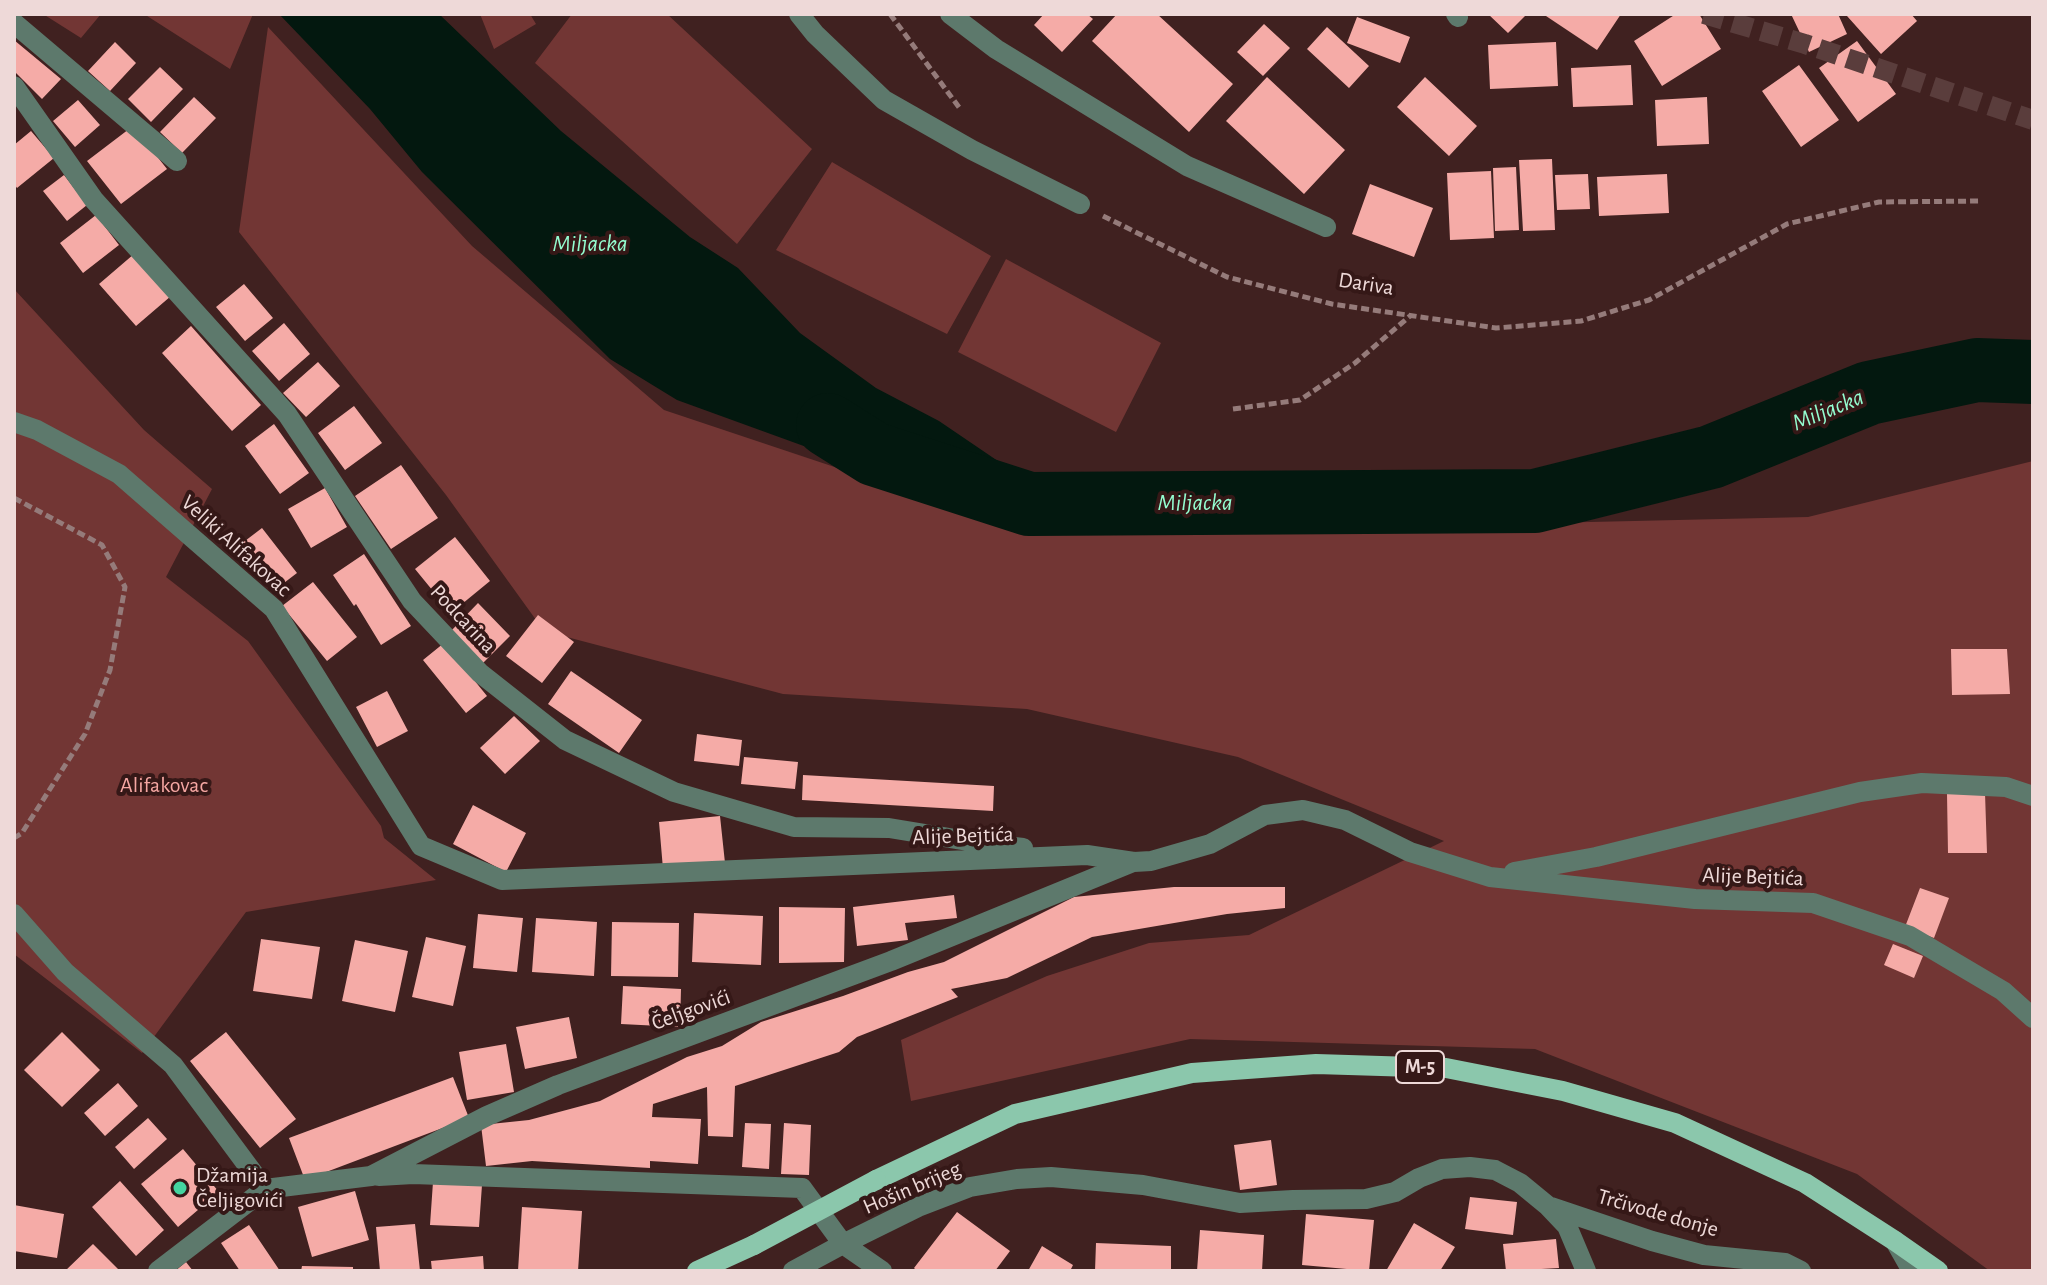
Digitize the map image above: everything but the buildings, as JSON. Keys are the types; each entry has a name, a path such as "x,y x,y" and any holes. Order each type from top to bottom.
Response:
{"main road":[{"name":"M-5","path":"697,1271 1015,1114 1192,1073 1316,1064 1446,1068 1563,1091 1675,1123 1805,1183 1938,1271"}],"street":[{"path":"799,14 815,34 884,100 972,150 1080,204"},
{"path":"950,14 996,49 1187,166 1326,227"},
{"path":"14,23 177,161"},
{"name":"Podcarina","path":"14,86 94,200 287,414 412,601 480,673 565,740 674,792 794,827 889,828 980,843 1087,855"},
{"name":"Veliki Alifakovac","path":"14,422 37,430 119,474 274,609 421,846"},
{"name":"Alije Bejtića","path":"1490,877 1596,857 1876,790 1922,783 2006,787 2033,796"},
{"name":"Alije Bejtića","path":"421,846 502,880 1087,855 1134,862 1151,861 1210,844 1265,815 1303,810 1345,820 1410,852 1490,877 1695,899 1813,903 1910,936 2003,991 2033,1018"},
{"name":"Čeljgovići","path":"265,1189 371,1176 487,1116 558,1085 891,961 1134,862"},
{"path":"14,914 65,972 173,1065 265,1189 158,1271"},
{"name":"Hošin brijeg","path":"793,1271 918,1207 970,1187 1028,1178 1143,1185 1240,1203 1366,1199 1395,1192 1442,1169 1470,1167 1495,1170 1520,1183 1548,1206 1567,1226 1586,1271"},
{"path":"371,1176 413,1174 802,1188 843,1244 882,1271"},
{"name":"Trčivode donje","path":"1548,1206 1704,1255 1785,1263 1801,1271"},
{"path":"1895,1241 1912,1271"}],"path":[{"path":"890,14 968,120"},
{"name":"Dariva","path":"1080,204 1227,277 1332,304 1496,328 1581,321 1649,300 1787,224 1879,202 1981,201"},
{"path":"1233,409 1300,400 1355,363 1411,316"},
{"path":"14,498 102,545 125,587 110,670 85,734 22,833 14,838"}],"green space":[{"path":"43,14 101,14 81,38"},
{"path":"144,14 253,14 230,69"},
{"path":"480,14 530,14 536,24 494,49"},
{"path":"572,14 667,14 812,149 737,244 535,63"},
{"path":"268,27 472,246 664,410 1029,532 1296,514 1416,526 1808,517 2033,461 2033,1271 1990,1271 1857,1174 1535,1049 1190,1039 911,1101 901,1040 1047,976 1149,943 1249,935 1444,841 1238,757 1027,709 783,694 544,631 446,495 239,232"},
{"path":"832,162 991,256 947,334 776,250"},
{"path":"1006,259 1161,343 1116,432 958,352"},
{"name":"Alifakovac","path":"14,289 144,430 212,489 166,577 248,641 381,826 384,838 436,880 246,912 142,1053 14,954"}],"water":[{"path":"279,14 439,14 561,131 690,237 738,268 800,333 876,388 939,421 1017,474 1002,468 834,457 677,400 610,359 422,172 370,109"}],"waterway":[{"name":"Miljacka","path":"828,425 874,454 1029,504 1535,501 1711,457 1869,393 1977,370 2033,372"}],"tunnel":[{"path":"1704,14 1805,44 2033,120"}],"place":[{"name":"Džamija Čeljigovići","path":"180,1188"}]}
